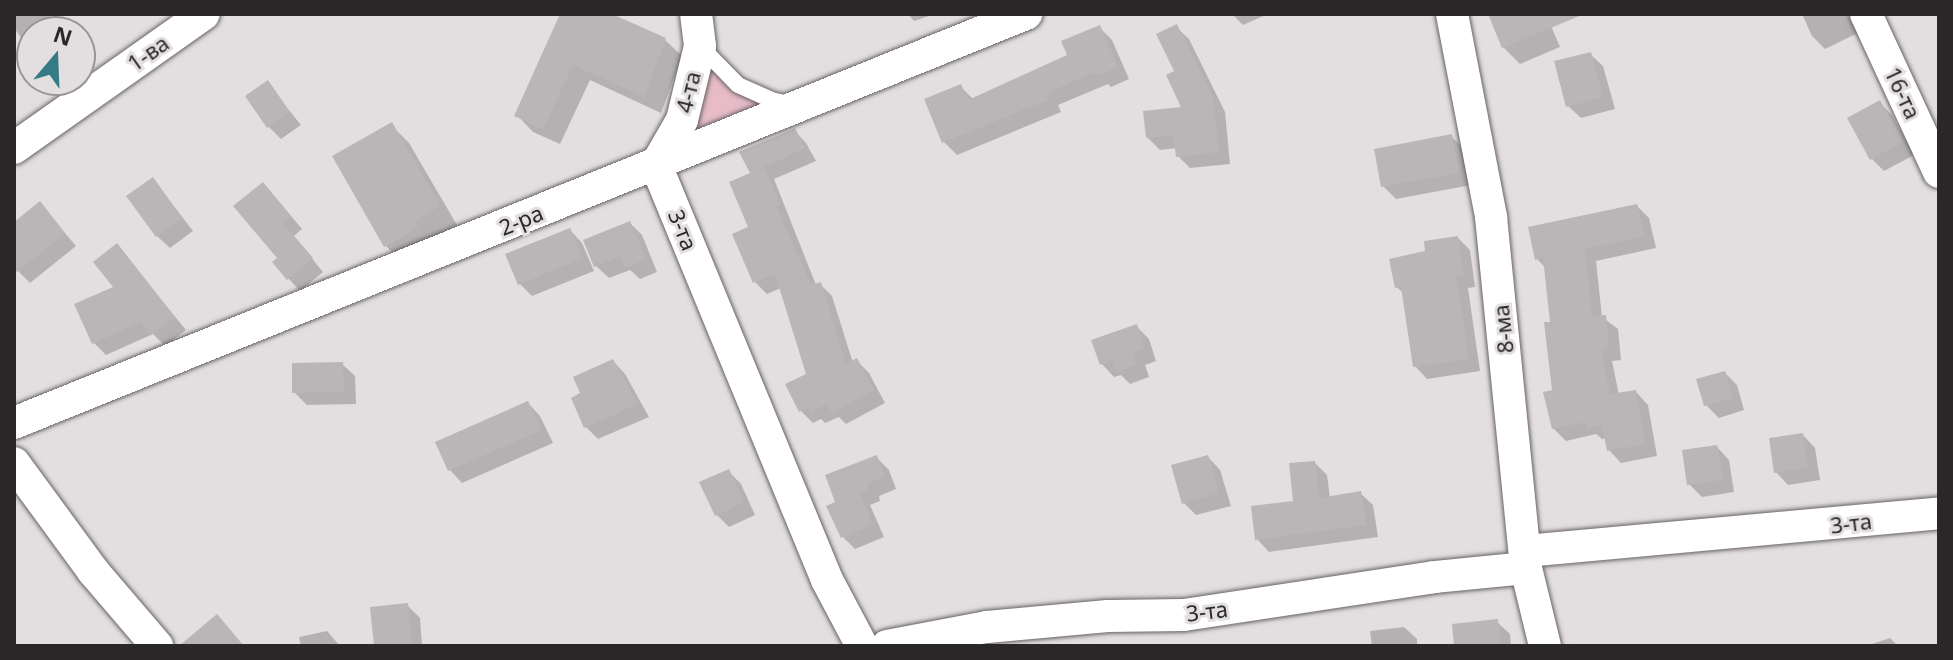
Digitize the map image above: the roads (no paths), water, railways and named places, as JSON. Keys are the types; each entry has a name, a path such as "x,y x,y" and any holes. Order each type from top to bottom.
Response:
{"street":[{"name":"1-ва","path":"14,148 204,14"},
{"name":"4-та","path":"656,165 682,120 700,46 696,14"},
{"name":"2-ра","path":"14,423 805,106 1026,14"},
{"name":"8-ма","path":"1452,14 1491,217 1526,559 1545,646"},
{"name":"16-та","path":"1866,14 1939,172"},
{"name":"3-та","path":"656,165 827,580 862,646"},
{"path":"14,463 93,571 157,646"},
{"name":"3-та","path":"887,646 987,627 1108,616 1184,615 1434,577 1526,559 1939,513"}],"lane":[{"path":"700,46 738,85 771,100 805,106"}]}
